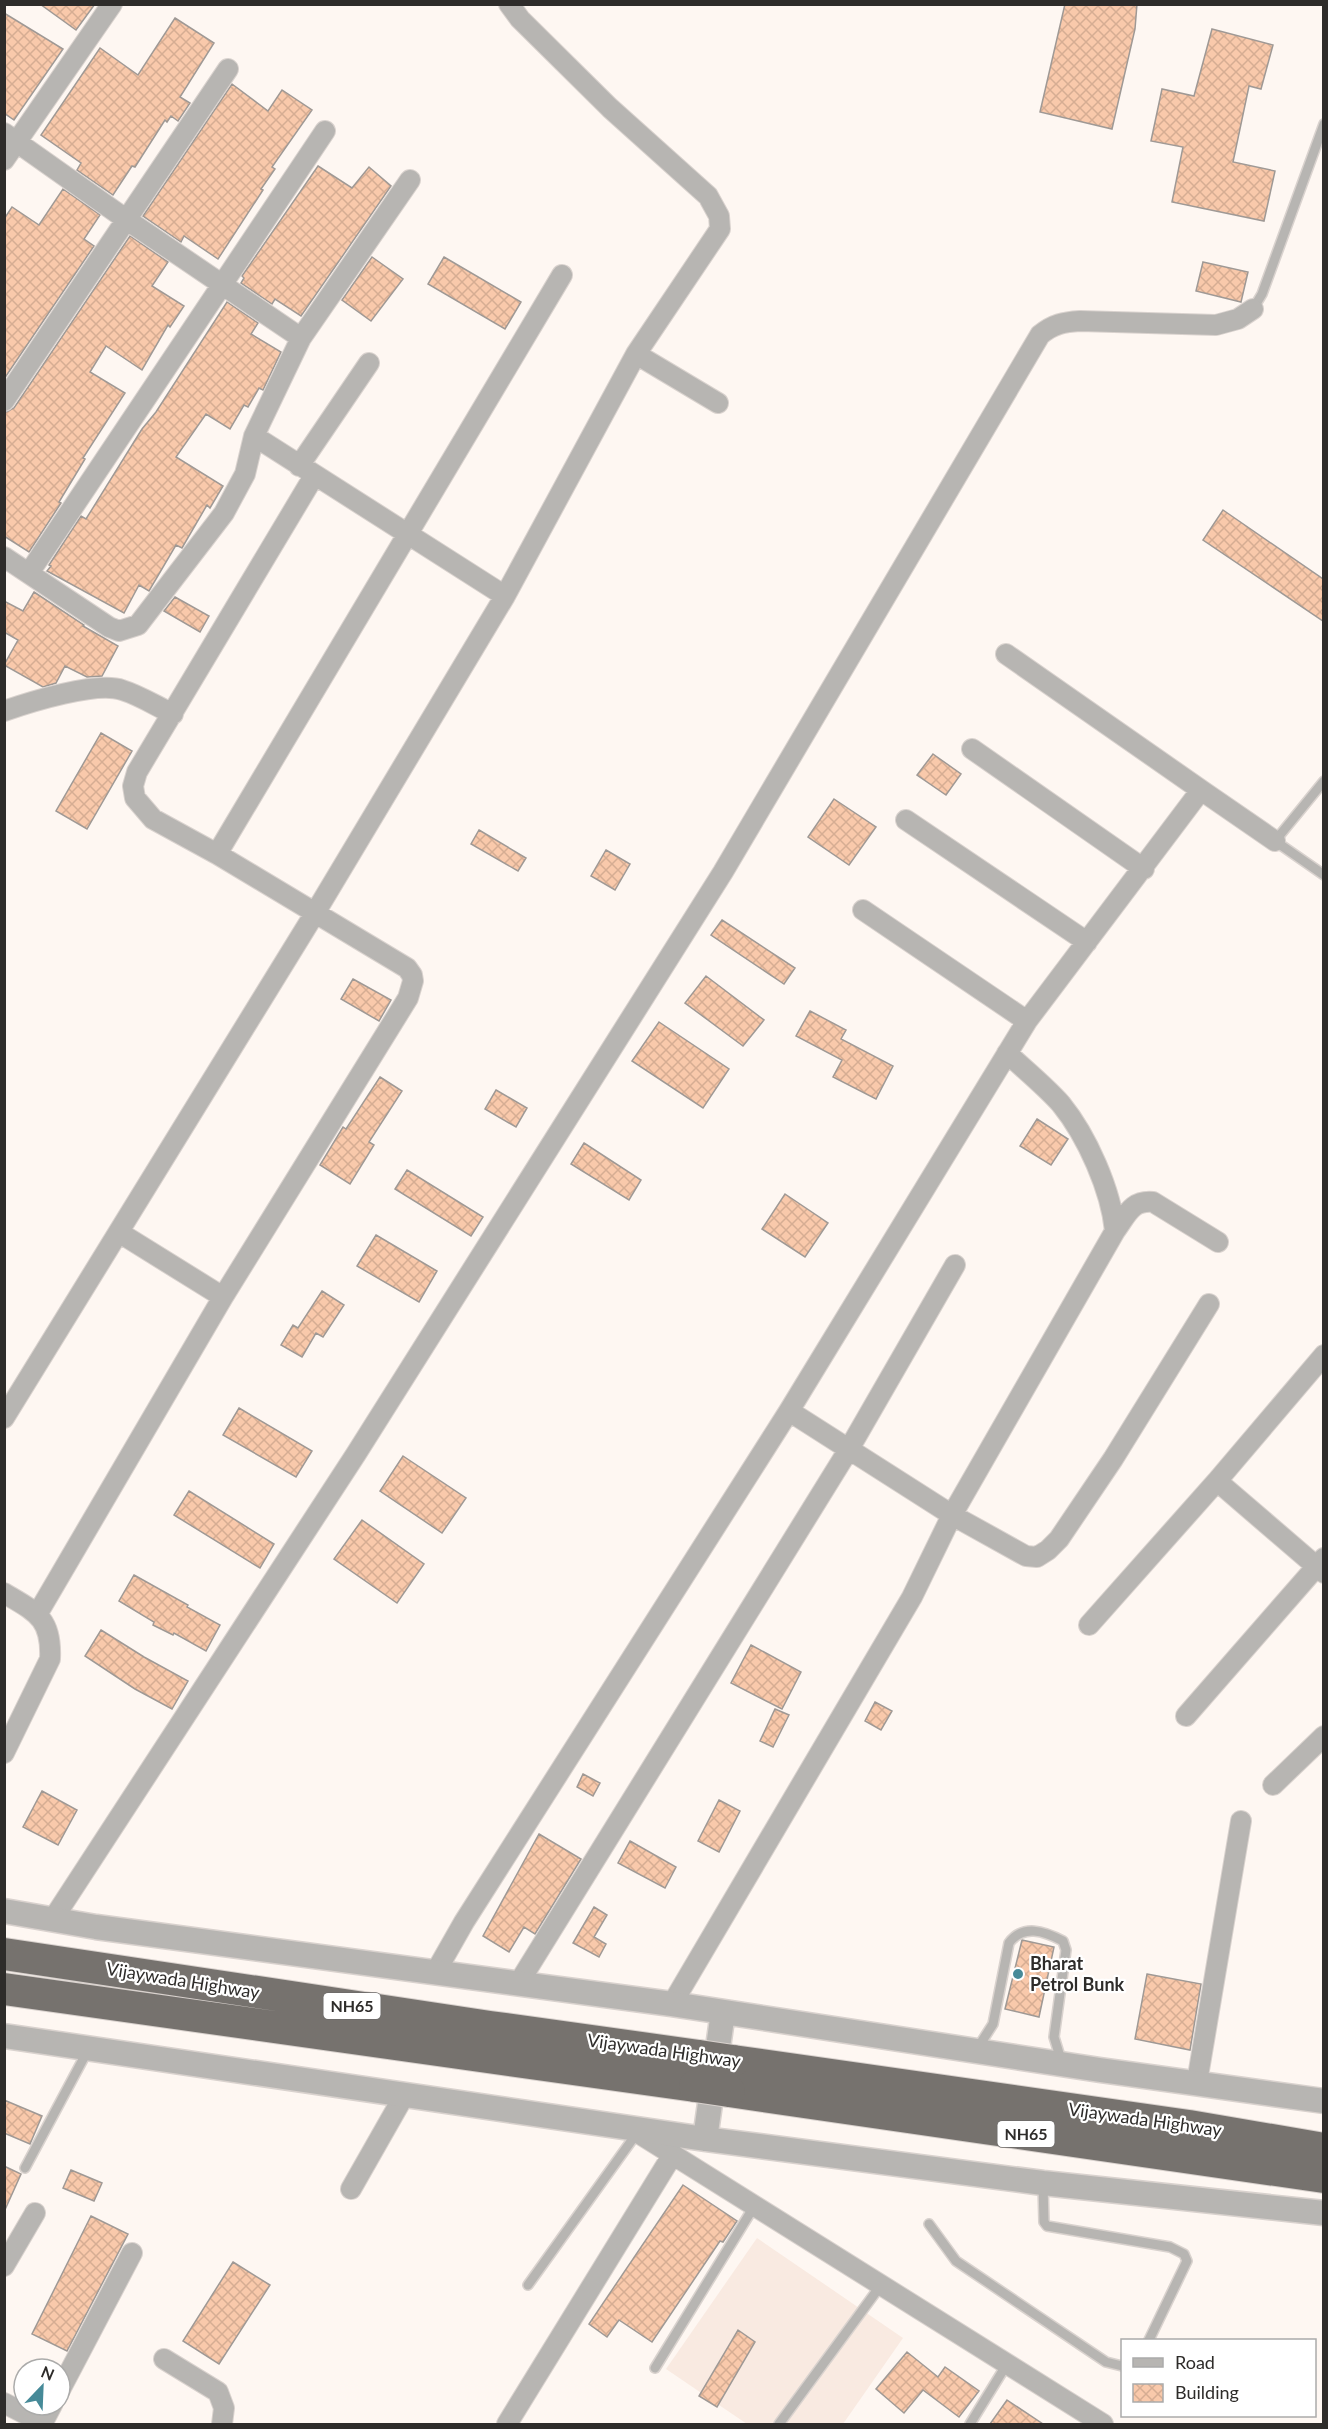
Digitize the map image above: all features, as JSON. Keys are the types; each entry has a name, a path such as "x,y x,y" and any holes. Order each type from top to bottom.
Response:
{"highway":[{"name":"Vijaywada Highway","path":"4,1953 490,2027 697,2071"},
{"name":"Vijaywada Highway","path":"4,1989 697,2071 1323,2177"},
{"name":"Vijaywada Highway","path":"731,2076 1189,2126 1323,2149"}],"street":[{"path":"4,160 11,137 112,4"},
{"path":"4,1418 120,1233 505,596 636,354 720,229 719,216 708,196 610,108 520,19 509,4"},
{"path":"4,401 228,69"},
{"path":"29,573 325,131"},
{"path":"11,137 127,220 301,338"},
{"path":"4,557 109,627 118,631 138,625 224,513 245,474 254,436 301,338 411,180"},
{"path":"217,854 562,275"},
{"path":"53,1919 356,1454 723,872 1040,335 1050,327 1062,322 1216,324 1238,320 1253,309"},
{"path":"636,354 718,404"},
{"path":"38,1613 223,1297 408,998 412,987 412,975 406,968 217,854 153,819 135,798 133,786 138,772 369,363"},
{"path":"254,436 505,596"},
{"path":"1006,654 1275,842"},
{"path":"4,711 86,689 103,687 121,689 172,714"},
{"path":"972,749 1144,868"},
{"path":"435,1973 464,1922 789,1411 1027,1021 1201,790"},
{"path":"906,820 1088,942"},
{"path":"863,910 1027,1021"},
{"path":"1007,1053 1060,1104 1086,1142 1114,1216 1115,1231"},
{"path":"672,2004 912,1597 952,1515 1115,1231 1133,1206 1142,1201 1153,1202 1218,1242"},
{"path":"120,1233 223,1297"},
{"path":"518,1984 849,1449 955,1265"},
{"path":"789,1411 952,1515 1026,1556 1037,1557 1059,1539 1113,1459 1209,1304"},
{"path":"1089,1625 1217,1481 1323,1355"},
{"path":"1186,1716 1321,1566 1217,1481"},
{"path":"4,1593 38,1613 51,1642 50,1659 4,1753"},
{"path":"1273,1785 1323,1736"},
{"path":"1197,2082 1241,1821"},
{"path":"4,1911 435,1973 672,2004 1062,2064 1323,2100"},
{"path":"705,2139 723,2012"},
{"path":"4,2036 705,2139 1042,2182 1323,2213"},
{"path":"351,2188 405,2094"},
{"path":"631,2129 1101,2424"},
{"path":"507,2424 673,2154"},
{"path":"4,2266 35,2213"},
{"path":"72,2367 132,2253"},
{"path":"164,2360 218,2392 224,2408 222,2424"},
{"path":"4,2403 42,2424"}],"lane":[{"path":"1253,309 1262,294 1323,124"},
{"path":"1323,781 1275,842 1323,874"},
{"path":"976,2051 993,2024 1009,1943 1017,1934 1026,1930 1051,1935 1063,1941 1066,1950 1054,2037 1062,2064"},
{"path":"25,2168 89,2048"},
{"path":"528,2284 631,2129"},
{"path":"1042,2182 1044,2222 1047,2226 1170,2247 1184,2254 1187,2261 1149,2339"},
{"path":"654,2368 755,2205"},
{"path":"929,2224 956,2262 1106,2362 1121,2366"},
{"path":"779,2424 881,2284"},
{"path":"970,2424 1007,2364"}],"shaded area":[{"path":"757,2238 903,2338 843,2424 747,2424 666,2369"}],"building":[{"path":"40,4 95,4 76,30"},
{"path":"1065,4 1137,4 1135,29 1112,129 1040,112"},
{"path":"4,13 63,49 14,120 4,113"},
{"path":"175,18 214,43 180,97 190,103 178,121 171,116 167,122 165,120 135,167 132,166 113,195 77,170 81,163 41,135 100,48 138,75"},
{"path":"1212,29 1273,45 1261,89 1249,86 1233,162 1275,171 1264,221 1172,202 1183,147 1151,141 1162,89 1194,96"},
{"path":"232,84 268,111 282,90 312,110 272,167 275,169 261,189 263,190 218,259 184,236 181,242 143,216"},
{"path":"318,166 352,188 369,167 391,186 301,316 275,299 272,304 241,283 244,278 242,276"},
{"path":"63,189 100,215 84,239 94,246 4,379 4,219 12,207 39,225"},
{"path":"130,236 168,262 152,286 184,306 170,327 168,325 142,370 106,346 90,372 125,393 83,458 85,459 59,502 61,503 29,552 4,536 4,413 14,408"},
{"path":"372,257 403,279 371,321 342,300"},
{"path":"444,257 521,302 505,329 428,284"},
{"path":"1203,262 1248,272 1241,302 1196,291"},
{"path":"227,302 258,323 251,334 281,352 263,390 259,388 248,407 244,405 230,429 206,414 176,457 223,486 210,508 207,505 182,548 176,545 149,591 139,585 124,613 47,571 81,516 86,519 142,429 156,412"},
{"path":"1223,510 1323,579 1323,621 1203,540"},
{"path":"34,592 83,626 118,646 102,676 87,677 65,666 56,683 43,687 4,665 18,640 4,632 4,601 23,611"},
{"path":"175,597 209,616 200,632 164,611"},
{"path":"101,733 132,751 87,829 56,811"},
{"path":"933,754 961,774 946,795 917,775"},
{"path":"834,799 876,827 849,865 808,837"},
{"path":"479,830 526,858 518,871 471,844"},
{"path":"606,850 630,864 615,890 591,876"},
{"path":"722,920 795,968 784,984 711,935"},
{"path":"706,976 764,1020 743,1046 685,1003"},
{"path":"353,979 391,1000 379,1021 341,999"},
{"path":"810,1011 846,1030 841,1039 893,1066 876,1099 833,1077 842,1060 796,1036"},
{"path":"659,1022 729,1069 703,1108 632,1061"},
{"path":"380,1077 402,1091 369,1142 374,1145 350,1184 320,1165 343,1127 346,1129"},
{"path":"496,1090 527,1108 516,1127 485,1109"},
{"path":"1037,1119 1068,1139 1051,1165 1020,1146"},
{"path":"584,1143 641,1180 629,1200 571,1164"},
{"path":"407,1170 483,1217 471,1236 395,1189"},
{"path":"785,1194 828,1223 805,1257 762,1229"},
{"path":"376,1235 437,1271 419,1302 357,1266"},
{"path":"322,1291 344,1305 323,1337 316,1333 302,1357 281,1345 293,1325 298,1328"},
{"path":"239,1408 312,1451 296,1477 223,1435"},
{"path":"403,1456 466,1498 442,1533 380,1491"},
{"path":"189,1491 274,1544 260,1568 174,1515"},
{"path":"362,1520 424,1564 397,1603 334,1559"},
{"path":"134,1575 220,1625 206,1651 174,1633 173,1635 153,1625 154,1622 119,1601"},
{"path":"101,1630 188,1681 172,1709 135,1689 85,1656"},
{"path":"751,1645 801,1672 782,1709 731,1683"},
{"path":"875,1702 892,1711 881,1730 865,1721"},
{"path":"775,1709 789,1715 773,1747 760,1741"},
{"path":"583,1774 600,1783 593,1796 577,1787"},
{"path":"42,1791 77,1810 58,1845 23,1827"},
{"path":"719,1800 740,1811 719,1852 698,1841"},
{"path":"539,1834 581,1859 535,1934 524,1927 509,1952 483,1936"},
{"path":"630,1841 676,1867 665,1888 618,1863"},
{"path":"594,1907 607,1915 594,1937 606,1944 599,1957 573,1943"},
{"path":"1022,1940 1054,1947 1039,2017 1005,2009"},
{"path":"1147,1974 1201,1984 1190,2050 1135,2039"},
{"path":"4,2100 42,2116 30,2144 4,2133"},
{"path":"4,2166 21,2174 4,2212"},
{"path":"71,2170 102,2183 94,2201 63,2188"},
{"path":"683,2185 737,2221 723,2242 720,2241 652,2342 619,2320 607,2337 589,2324"},
{"path":"91,2216 128,2234 67,2351 32,2334"},
{"path":"233,2262 270,2285 219,2364 183,2341"},
{"path":"738,2330 755,2342 717,2407 699,2396"},
{"path":"907,2352 938,2377 945,2367 979,2391 959,2417 923,2390 904,2413 876,2389"},
{"path":"1007,2400 1043,2424 990,2424"}],"place":[{"name":"Bharat Petrol Bunk","path":"1018,1974"}]}
